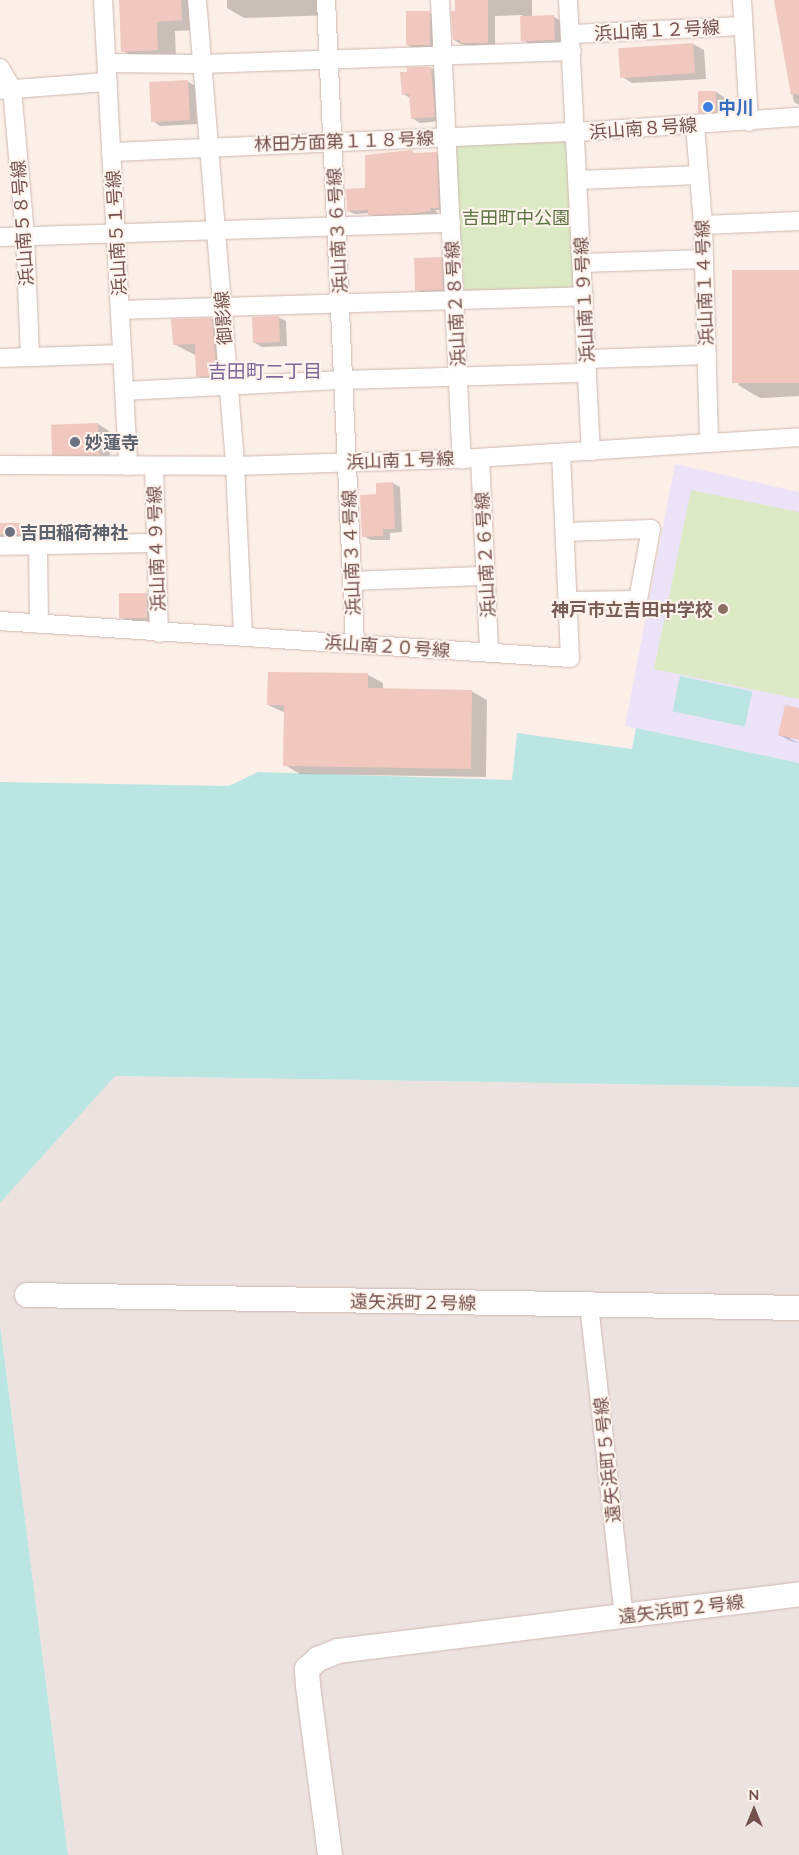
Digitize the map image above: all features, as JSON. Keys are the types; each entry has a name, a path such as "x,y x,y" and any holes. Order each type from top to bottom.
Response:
{"street":[{"name":"浜山南５１号線","path":"103,0 128,466"},
{"name":"御影線","path":"197,0 235,466 243,636"},
{"name":"浜山南３６号線","path":"326,0 347,462"},
{"name":"浜山南２８号線","path":"440,0 458,377 471,458"},
{"name":"浜山南１９号線","path":"568,0 577,132 591,451"},
{"path":"742,0 749,122"},
{"name":"浜山南１２号線","path":"107,63 202,64 443,55 744,26"},
{"path":"0,68 6,90 108,82"},
{"name":"浜山南５８号線","path":"6,90 25,236 30,357"},
{"name":"浜山南８号線","path":"577,132 749,122 799,117"},
{"name":"浜山南１４号線","path":"695,125 703,225 709,442"},
{"name":"林田方面第１１８号線","path":"112,152 446,136 577,132"},
{"path":"579,180 699,175"},
{"path":"703,225 799,222"},
{"path":"0,237 450,223"},
{"path":"582,263 704,259"},
{"path":"120,310 584,296"},
{"path":"0,358 122,354"},
{"path":"124,391 344,380 458,377 707,355"},
{"name":"浜山南１号線","path":"0,465 235,466 471,458 799,437"},
{"name":"浜山南２０号線","path":"0,621 159,633 243,636 570,658 562,453"},
{"name":"浜山南２６号線","path":"471,458 486,576 489,652"},
{"name":"浜山南３４号線","path":"347,462 355,644"},
{"name":"浜山南４９号線","path":"154,466 159,633"},
{"path":"565,532 651,529 638,600 568,601"},
{"path":"0,546 156,544"},
{"path":"38,545 39,624"},
{"path":"352,581 486,576"},
{"name":"遠矢浜町２号線","path":"27,1295 799,1308"},
{"name":"遠矢浜町５号線","path":"589,1305 624,1616"},
{"name":"遠矢浜町２号線","path":"330,1855 307,1668 318,1659 338,1651 799,1594"}],"shaded area":[{"name":"神戸市立吉田中学校","path":"675,464 799,492 799,763 625,726"},
{"path":"114,1076 799,1087 799,1855 68,1855 0,1324 0,1203"}],"green space":[{"name":"吉田町中公園","path":"568,138 579,296 465,304 454,146"},
{"path":"691,490 799,512 799,699 654,669"}],"water":[{"path":"680,676 752,691 745,727 673,711"},
{"path":"636,728 799,763 799,1087 115,1076 0,1203 0,782 229,786 258,772 512,780 517,733 632,749"},
{"path":"0,1324 68,1855 0,1855"}],"building":[{"path":"119,0 181,0 182,20 157,22 158,50 121,52"},
{"path":"455,0 488,0 488,43 460,43 460,40 453,40 451,11 455,11"},
{"path":"774,0 799,0 799,94 791,95"},
{"path":"406,11 430,11 430,45 406,45"},
{"path":"554,15 555,40 521,41 520,16"},
{"path":"693,43 695,73 620,78 618,48"},
{"path":"407,67 431,67 435,117 411,119 409,94 402,95 400,72 407,72"},
{"path":"188,80 190,120 151,122 149,82"},
{"name":"中川","path":"698,91 716,91 716,113 698,113"},
{"path":"412,150 413,153 437,152 439,208 430,208 431,211 409,214 368,215 368,210 347,211 346,189 365,188 365,155"},
{"path":"442,257 443,290 415,291 414,258"},
{"path":"732,270 799,270 799,383 732,383"},
{"path":"279,316 280,342 253,343 252,317"},
{"path":"212,318 217,376 196,377 195,344 173,345 171,319"},
{"name":"妙蓮寺","path":"98,423 99,455 52,457 51,425"},
{"path":"393,482 395,529 383,529 383,536 362,537 360,495 376,494 376,483"},
{"name":"吉田稲荷神社","path":"0,523 20,523 20,535 0,535"},
{"path":"119,593 147,593 147,618 119,618"},
{"path":"268,672 368,673 368,688 472,690 471,769 283,766 284,705 267,705"},
{"path":"785,705 799,708 799,740 778,735"}],"place":[{"name":"中川","path":"708,107"},
{"name":"妙蓮寺","path":"75,442"},
{"name":"吉田稲荷神社","path":"10,532"},
{"name":"神戸市立吉田中学校","path":"723,609"}],"district":[{"name":"吉田町二丁目","path":"265,371"}]}
